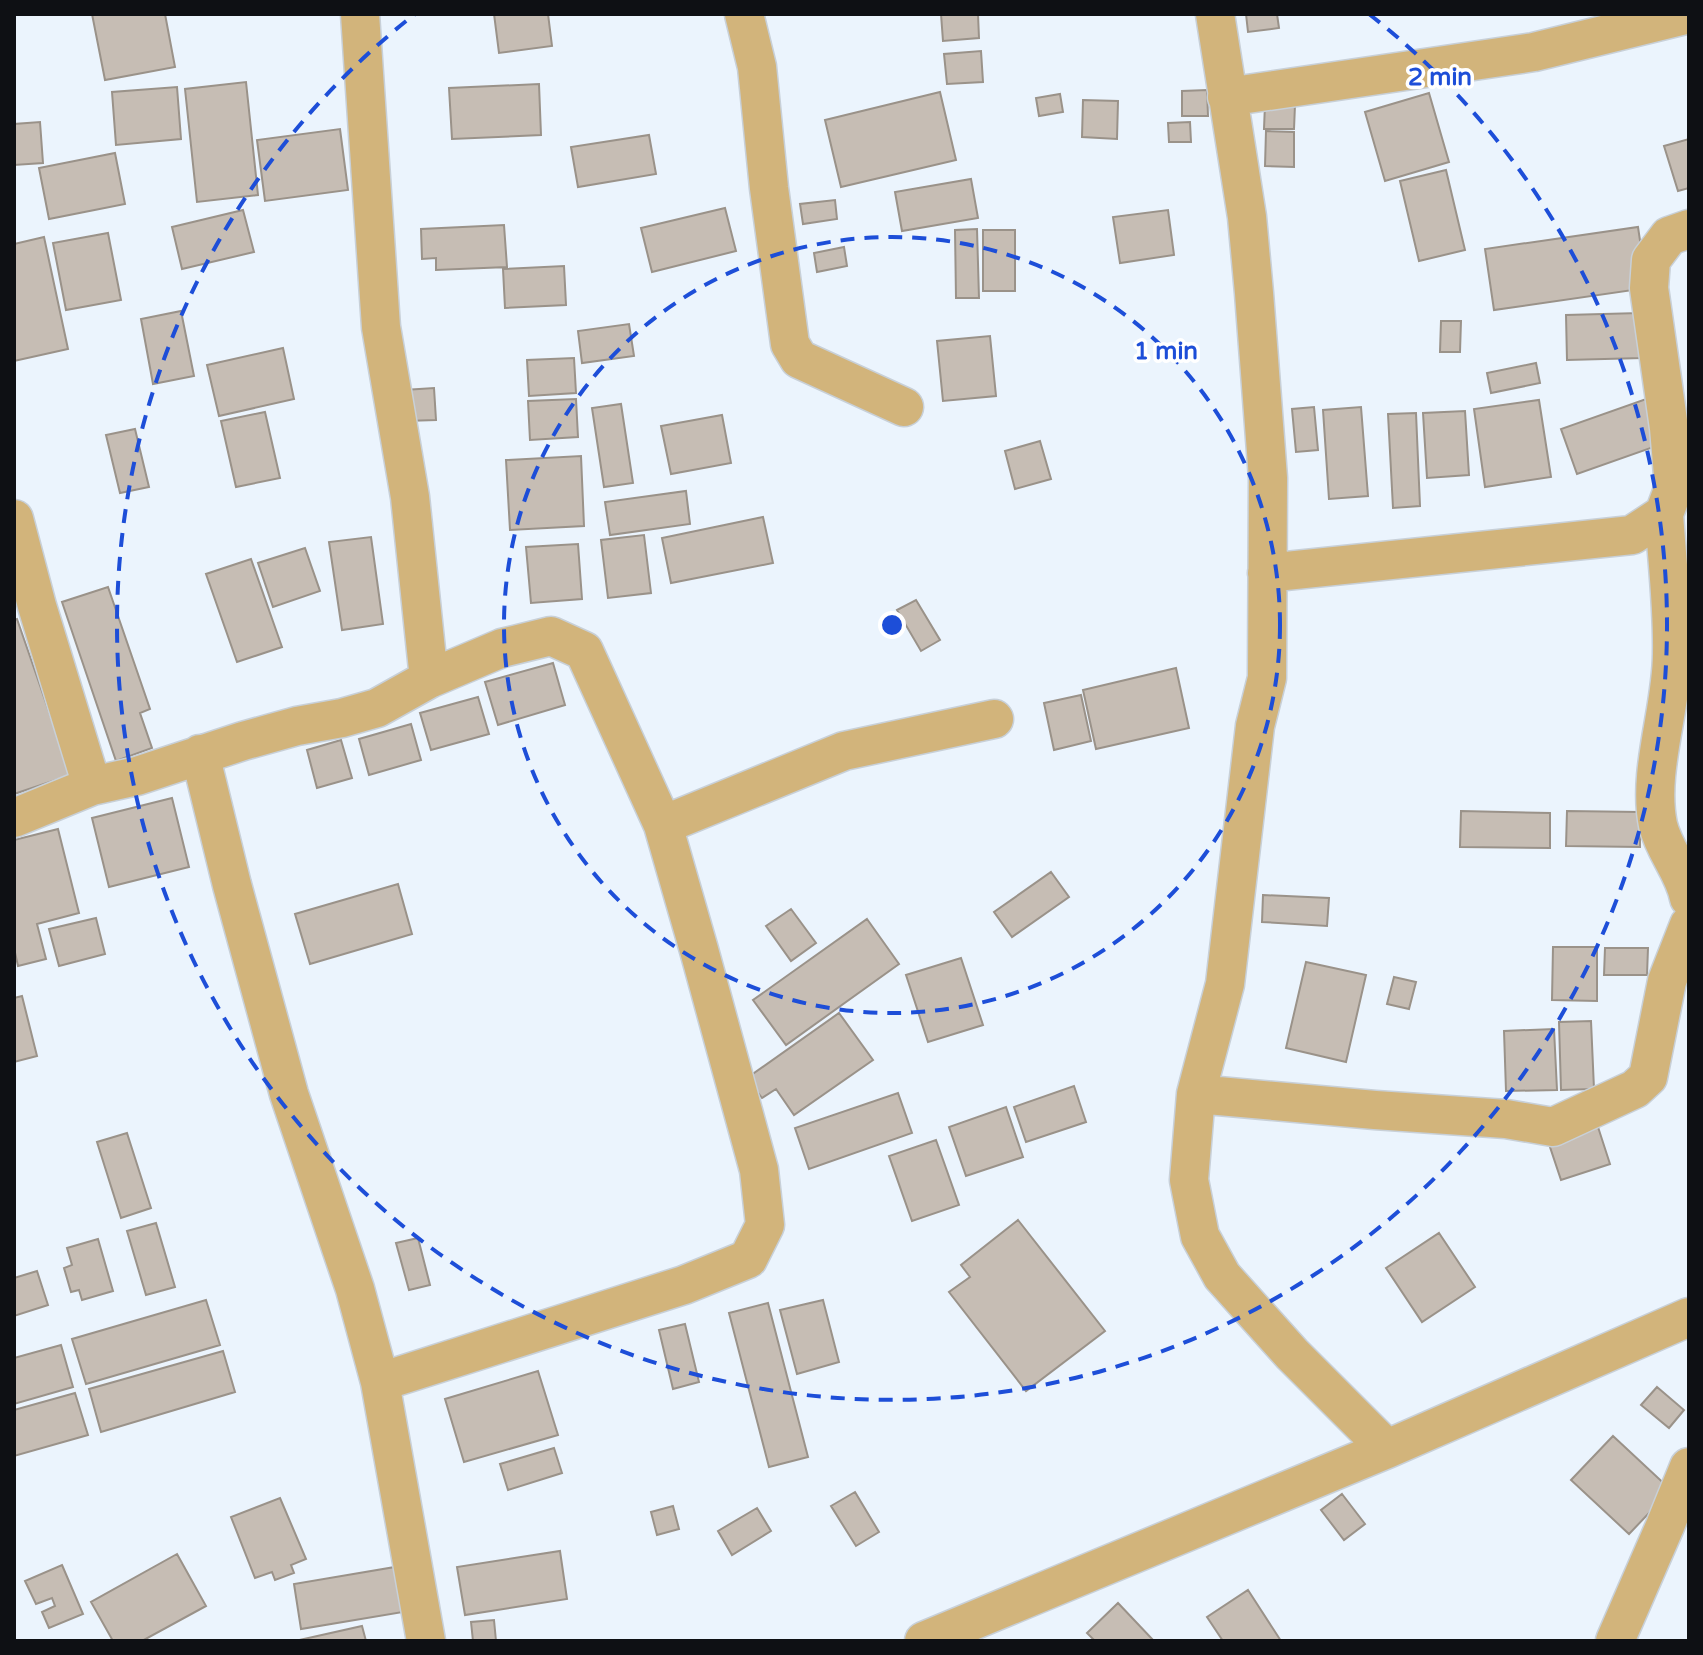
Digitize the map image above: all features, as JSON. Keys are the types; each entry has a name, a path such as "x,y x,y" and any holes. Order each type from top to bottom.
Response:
{"street":[{"path":"360,14 381,327 410,497 429,679"},
{"path":"744,14 757,67 770,202 790,344 799,359 904,407"},
{"path":"1215,14 1247,217 1254,293 1268,478 1267,678 1255,726 1225,984 1196,1094 1189,1180 1200,1236 1222,1276 1272,1332 1387,1449"},
{"path":"1227,97 1534,52 1689,14"},
{"path":"1689,229 1669,236 1651,260 1649,288 1674,487 1664,514 1672,656 1655,792 1658,827 1683,876 1689,898"},
{"path":"1267,573 1632,535 1664,514"},
{"path":"14,519 92,786"},
{"path":"14,818 92,786 137,776 297,726 377,708 429,679 502,648 551,636 584,651 663,825 759,1170 765,1225 748,1259 684,1285 380,1382"},
{"path":"663,825 844,751 994,719"},
{"path":"200,754 289,1094 355,1289 380,1382 426,1641"},
{"path":"1196,1094 1506,1119 1553,1127 1635,1089 1648,1077 1667,981 1689,925"},
{"path":"924,1641 1387,1449 1689,1317"},
{"path":"1615,1641 1689,1467"}],"building":[{"path":"92,14 165,14 175,67 105,80"},
{"path":"494,14 548,14 552,46 499,53"},
{"path":"941,14 978,14 979,38 943,41"},
{"path":"1246,14 1277,14 1279,28 1248,32"},
{"path":"981,51 983,82 947,84 944,54"},
{"path":"246,82 258,195 197,202 185,89"},
{"path":"539,84 541,135 452,139 449,88"},
{"path":"177,87 181,139 116,145 112,92"},
{"path":"1207,90 1208,116 1182,116 1182,91"},
{"path":"940,92 956,160 841,187 825,120"},
{"path":"1429,93 1449,162 1385,181 1365,112"},
{"path":"1060,94 1063,112 1039,116 1036,98"},
{"path":"1083,100 1118,101 1117,139 1082,137"},
{"path":"1265,104 1295,105 1294,129 1264,129"},
{"path":"40,122 43,163 14,165 14,124"},
{"path":"1190,122 1191,142 1169,142 1168,123"},
{"path":"340,129 348,190 265,201 257,140"},
{"path":"1266,131 1294,132 1294,167 1265,166"},
{"path":"649,135 656,174 578,187 571,147"},
{"path":"1689,139 1689,188 1678,191 1664,146"},
{"path":"115,153 125,204 49,219 39,168"},
{"path":"1446,170 1465,250 1419,261 1400,181"},
{"path":"971,179 978,218 902,231 895,192"},
{"path":"835,200 837,219 803,224 800,204"},
{"path":"725,208 736,251 652,272 641,228"},
{"path":"243,210 254,252 182,269 172,227"},
{"path":"1168,210 1174,255 1120,263 1113,217"},
{"path":"504,225 507,267 436,270 436,258 422,259 421,229"},
{"path":"1638,227 1647,288 1494,310 1485,249"},
{"path":"977,229 979,298 956,298 955,230"},
{"path":"983,230 1015,230 1015,291 983,291"},
{"path":"108,233 121,300 66,310 53,243"},
{"path":"44,237 68,349 14,361 14,244"},
{"path":"844,247 847,266 817,272 814,253"},
{"path":"564,266 566,305 505,308 503,269"},
{"path":"181,311 194,376 153,384 141,319"},
{"path":"1640,313 1642,358 1567,360 1566,315"},
{"path":"1441,321 1461,321 1460,352 1440,352"},
{"path":"629,324 634,356 582,363 578,331"},
{"path":"990,336 996,396 943,401 937,341"},
{"path":"283,348 294,399 219,416 207,365"},
{"path":"574,358 576,393 529,396 527,360"},
{"path":"1536,363 1540,383 1491,393 1487,373"},
{"path":"434,388 436,420 405,421 404,390"},
{"path":"1649,398 1665,443 1577,474 1561,429"},
{"path":"576,399 578,437 530,440 528,401"},
{"path":"1539,400 1551,477 1485,487 1474,409"},
{"path":"621,404 633,483 604,487 592,408"},
{"path":"1314,407 1318,450 1296,452 1292,409"},
{"path":"1361,407 1368,496 1329,499 1323,410"},
{"path":"1465,411 1469,475 1427,478 1423,413"},
{"path":"265,412 280,478 236,487 221,421"},
{"path":"1416,413 1420,506 1393,508 1388,414"},
{"path":"722,415 731,463 671,474 661,426"},
{"path":"135,429 149,487 120,493 106,435"},
{"path":"1040,441 1051,479 1015,489 1005,451"},
{"path":"581,456 584,526 510,530 506,460"},
{"path":"686,491 690,524 610,535 605,502"},
{"path":"763,517 773,563 671,583 662,538"},
{"path":"644,535 651,593 608,598 601,540"},
{"path":"371,537 383,624 342,630 329,542"},
{"path":"578,544 582,599 531,603 526,547"},
{"path":"305,548 320,591 273,607 258,563"},
{"path":"251,559 282,647 237,662 206,574"},
{"path":"108,587 150,709 140,713 152,748 116,761 62,602"},
{"path":"916,600 940,640 921,651 897,610"},
{"path":"17,619 71,775 14,794 14,620"},
{"path":"553,663 565,705 498,725 485,682"},
{"path":"1176,668 1189,728 1096,749 1083,690"},
{"path":"1081,695 1091,741 1054,750 1044,703"},
{"path":"478,697 489,734 431,750 420,713"},
{"path":"411,724 421,760 369,775 359,739"},
{"path":"341,740 352,778 317,788 307,750"},
{"path":"172,798 189,867 109,887 92,818"},
{"path":"1461,811 1550,813 1550,848 1460,847"},
{"path":"1567,811 1640,812 1640,847 1566,846"},
{"path":"58,829 79,913 37,924 46,959 18,966 14,948 14,840"},
{"path":"1051,872 1069,897 1012,937 994,912"},
{"path":"398,884 412,934 310,964 295,914"},
{"path":"1263,895 1329,898 1327,926 1262,922"},
{"path":"791,909 816,943 791,961 766,926"},
{"path":"96,918 105,954 59,966 49,929"},
{"path":"867,919 899,964 786,1045 753,1000"},
{"path":"1553,947 1597,947 1597,1001 1552,1000"},
{"path":"1605,948 1648,948 1647,975 1604,975"},
{"path":"961,958 983,1025 928,1042 906,975"},
{"path":"1306,962 1366,975 1346,1062 1286,1048"},
{"path":"1394,977 1416,982 1409,1009 1387,1004"},
{"path":"22,996 37,1056 14,1062 14,998"},
{"path":"839,1013 873,1060 794,1115 776,1089 762,1098 747,1078"},
{"path":"1591,1021 1594,1089 1561,1090 1559,1022"},
{"path":"1554,1029 1557,1090 1506,1091 1504,1031"},
{"path":"1074,1086 1086,1122 1026,1142 1014,1107"},
{"path":"898,1093 912,1133 809,1169 795,1128"},
{"path":"1006,1107 1023,1157 966,1176 949,1127"},
{"path":"1598,1127 1610,1164 1561,1180 1549,1144"},
{"path":"127,1133 151,1208 121,1218 97,1142"},
{"path":"936,1140 959,1205 912,1221 889,1156"},
{"path":"1018,1220 1105,1331 1026,1391 949,1292 970,1277 961,1265"},
{"path":"156,1223 175,1287 146,1295 127,1231"},
{"path":"1439,1233 1475,1287 1422,1322 1386,1268"},
{"path":"418,1238 430,1285 409,1290 396,1243"},
{"path":"98,1239 113,1291 82,1300 79,1290 71,1292 64,1268 72,1265 67,1248"},
{"path":"37,1271 48,1305 14,1316 14,1278"},
{"path":"206,1300 220,1345 86,1384 72,1339"},
{"path":"823,1300 839,1362 797,1374 780,1310"},
{"path":"768,1303 808,1457 769,1467 729,1313"},
{"path":"685,1324 699,1382 673,1389 659,1330"},
{"path":"61,1345 73,1387 14,1404 14,1358"},
{"path":"223,1351 235,1392 101,1432 89,1389"},
{"path":"538,1371 558,1435 464,1462 445,1399"},
{"path":"1657,1387 1684,1410 1669,1428 1641,1405"},
{"path":"75,1393 88,1435 14,1456 14,1410"},
{"path":"1613,1436 1671,1490 1629,1534 1571,1480"},
{"path":"554,1448 562,1473 508,1490 500,1464"},
{"path":"855,1492 879,1532 856,1546 831,1506"},
{"path":"1342,1494 1365,1524 1344,1540 1321,1510"},
{"path":"280,1498 306,1559 291,1565 294,1573 275,1580 272,1572 255,1578 231,1517"},
{"path":"673,1506 679,1529 657,1535 651,1512"},
{"path":"757,1508 771,1531 732,1555 718,1531"},
{"path":"560,1551 567,1599 465,1615 457,1567"},
{"path":"177,1554 206,1606 142,1641 113,1641 91,1602"},
{"path":"62,1565 83,1614 49,1628 42,1612 55,1606 52,1598 36,1604 25,1581"},
{"path":"395,1567 403,1612 301,1629 294,1584"},
{"path":"1248,1590 1281,1641 1223,1641 1207,1617"},
{"path":"1118,1603 1154,1641 1095,1641 1087,1633"},
{"path":"494,1620 496,1641 473,1641 471,1622"},
{"path":"362,1626 366,1641 295,1641"}]}
